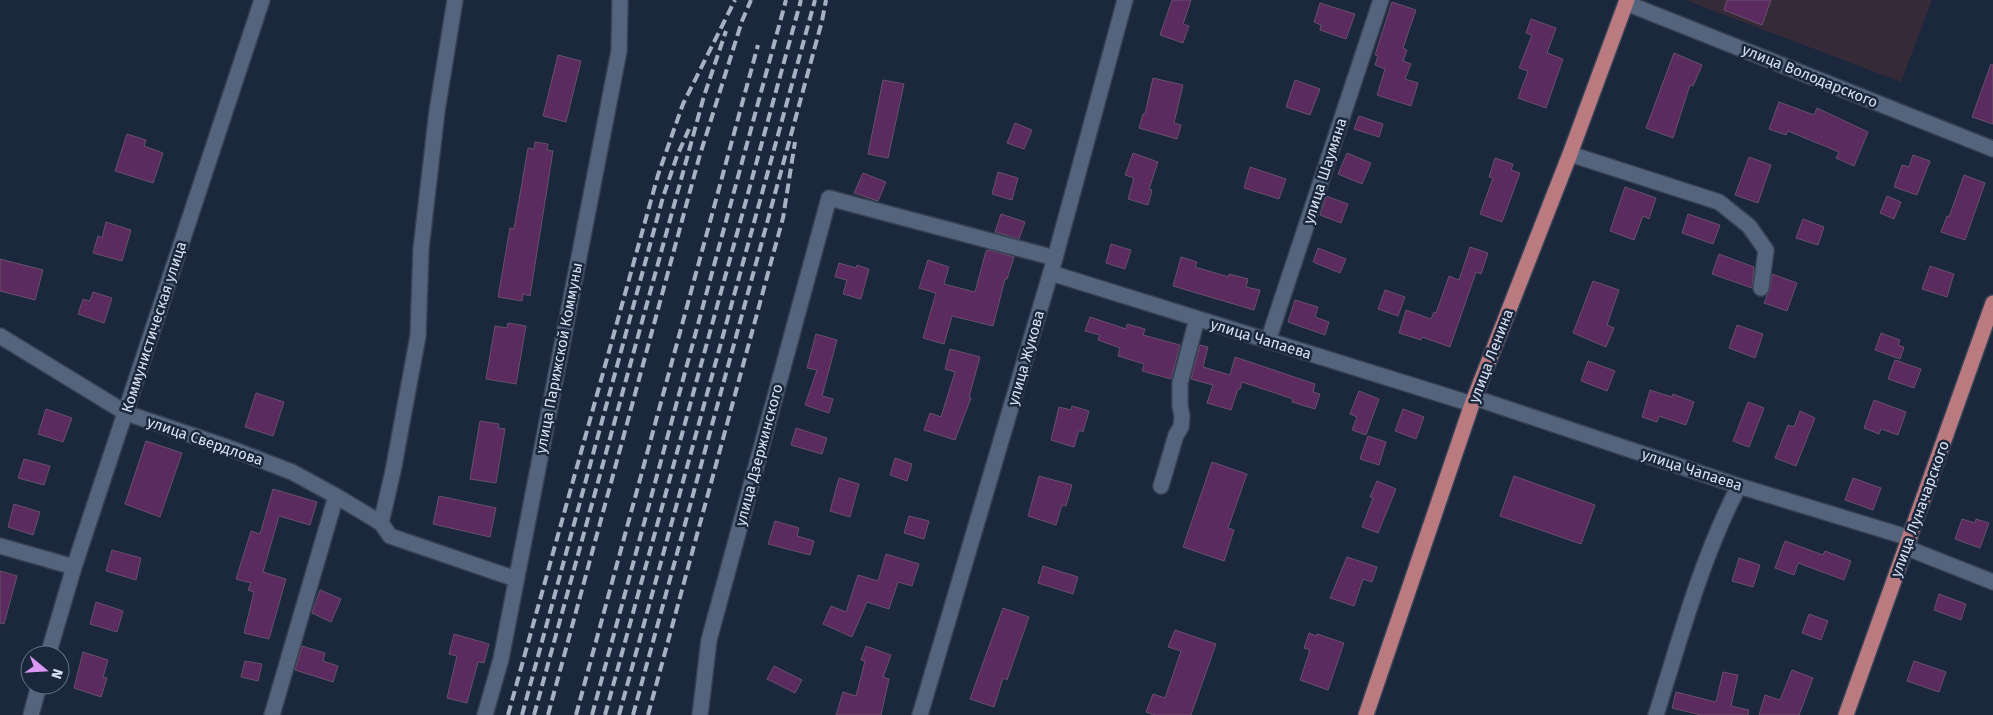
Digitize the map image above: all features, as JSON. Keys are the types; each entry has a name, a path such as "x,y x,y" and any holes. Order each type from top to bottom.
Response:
{"main road":[{"name":"улица Ленина","path":"1366,715 1473,401 1570,154 1627,1"},
{"name":"улица Луначарского","path":"1846,715 1993,304"}],"street":[{"name":"Коммунистическая улица","path":"51,645 74,567 262,0"},
{"path":"381,523 393,471 418,336 421,249 437,111 455,0"},
{"name":"улица Парижской Коммуны","path":"486,715 501,659 619,51 620,0"},
{"name":"улица Жукова","path":"920,715 1056,258 1126,0"},
{"name":"улица Шаумяна","path":"1268,341 1381,0"},
{"name":"улица Володарского","path":"1627,1 1993,149"},
{"path":"1570,154 1719,202 1749,226 1766,250 1761,288"},
{"name":"улица Дзержинского","path":"700,715 708,640 829,198 1056,258"},
{"name":"улица Чапаева","path":"1051,273 1268,341 1473,401 1739,486 1908,543 1993,582"},
{"path":"1161,486 1174,442 1181,427 1180,383 1197,319"},
{"name":"улица Свердлова","path":"0,336 126,413 224,446 292,472 381,523 390,536 516,579"},
{"path":"1656,715 1680,637 1716,536 1739,486"},
{"path":"272,715 336,496"},
{"path":"0,546 74,567"},
{"path":"31,715 37,695"}],"shaded area":[{"path":"1688,0 1932,0 1901,82"}],"building":[{"path":"1172,0 1191,0 1183,24 1189,26 1183,43 1160,35"},
{"path":"1727,0 1771,0 1762,25 1724,10"},
{"path":"1392,2 1416,10 1403,48 1407,50 1403,61 1411,64 1405,79 1418,83 1411,106 1377,95 1385,69 1375,65 1378,56 1375,55"},
{"path":"1320,3 1355,14 1346,39 1320,30 1321,25 1314,22"},
{"path":"1531,19 1556,28 1547,53 1563,59 1546,108 1518,98 1528,71 1519,68 1532,35 1526,33"},
{"path":"1674,53 1702,65 1693,86 1690,85 1673,138 1646,128"},
{"path":"558,55 581,61 566,122 543,116"},
{"path":"1991,64 1993,65 1993,124 1972,117"},
{"path":"1153,78 1183,85 1174,123 1181,125 1177,139 1139,128 1143,114 1145,114"},
{"path":"883,80 904,84 888,158 868,154"},
{"path":"1295,80 1320,89 1310,115 1286,107"},
{"path":"1779,102 1814,115 1817,108 1868,132 1854,166 1836,158 1839,152 1788,131 1786,135 1769,129"},
{"path":"1359,116 1383,124 1379,137 1354,129"},
{"path":"1015,123 1032,130 1024,149 1007,143"},
{"path":"127,134 146,140 144,146 163,153 153,183 115,171"},
{"path":"535,142 548,144 547,150 553,151 530,296 523,294 522,301 498,297 510,228 514,229 528,148 534,149"},
{"path":"1133,153 1158,162 1149,189 1152,190 1148,205 1128,199 1134,178 1125,175"},
{"path":"1347,153 1371,163 1362,184 1338,174"},
{"path":"1913,155 1930,161 1917,195 1894,187 1902,165 1909,167"},
{"path":"1749,157 1771,165 1758,203 1735,195"},
{"path":"1495,158 1513,164 1511,170 1520,173 1502,222 1480,214 1493,178 1489,177"},
{"path":"1250,167 1286,179 1279,199 1244,188"},
{"path":"998,172 1018,178 1012,200 992,194"},
{"path":"863,173 886,182 878,201 854,193"},
{"path":"1964,175 1985,183 1965,240 1941,232 1947,216 1949,217"},
{"path":"1625,187 1656,198 1649,219 1643,216 1634,240 1610,231"},
{"path":"1326,196 1348,204 1341,223 1320,215"},
{"path":"1887,196 1901,202 1894,219 1880,213"},
{"path":"1001,214 1025,222 1019,239 995,232"},
{"path":"1688,214 1720,225 1713,244 1682,233"},
{"path":"1803,219 1824,227 1818,245 1796,238"},
{"path":"106,222 131,230 122,261 93,253 98,236 102,238"},
{"path":"1111,244 1131,250 1125,269 1106,263"},
{"path":"1470,247 1488,253 1481,274 1476,272 1450,347 1422,337 1421,340 1399,333 1406,310 1431,319 1434,312 1436,313 1449,276 1459,280"},
{"path":"1318,248 1346,259 1340,273 1313,262"},
{"path":"989,250 1014,257 1007,279 1005,279 993,326 952,316 944,344 923,338 936,293 919,288 928,260 949,267 944,284 975,292 986,251"},
{"path":"1719,254 1754,267 1752,288 1712,274"},
{"path":"1181,257 1197,262 1195,267 1229,277 1229,274 1248,279 1246,287 1260,290 1254,310 1173,286"},
{"path":"0,259 43,270 35,300 0,291"},
{"path":"839,263 856,268 857,265 869,269 861,299 843,294 847,280 835,277"},
{"path":"1930,266 1954,274 1947,297 1922,289"},
{"path":"1772,274 1797,283 1787,311 1764,303 1770,289"},
{"path":"1593,281 1619,290 1607,325 1614,328 1606,347 1573,333"},
{"path":"1385,290 1405,297 1398,316 1378,309"},
{"path":"93,292 112,298 104,323 78,314 83,299 90,301"},
{"path":"1295,300 1318,307 1315,317 1329,322 1325,335 1288,322"},
{"path":"1090,317 1126,329 1127,324 1145,329 1143,335 1180,345 1171,379 1142,371 1144,364 1118,356 1120,348 1098,340 1100,335 1085,331"},
{"path":"508,323 526,326 516,384 486,379 495,326 507,328"},
{"path":"1737,325 1763,334 1755,358 1729,348"},
{"path":"1881,333 1900,340 1898,345 1904,347 1900,359 1875,350"},
{"path":"816,334 837,340 822,396 833,399 829,413 805,405 817,370 807,368"},
{"path":"1200,345 1208,347 1203,367 1230,375 1235,357 1315,384 1313,392 1320,394 1315,409 1292,402 1293,399 1242,382 1231,410 1207,403 1213,385 1191,379"},
{"path":"950,349 980,357 969,397 971,398 955,440 924,430 930,413 941,417 955,372 945,369"},
{"path":"1895,360 1921,369 1914,388 1888,379"},
{"path":"1588,361 1615,371 1607,391 1581,381"},
{"path":"1650,390 1672,397 1673,394 1694,402 1686,425 1659,416 1657,422 1642,417"},
{"path":"1359,391 1379,399 1366,435 1352,430 1357,417 1350,414"},
{"path":"256,393 284,402 273,436 245,427"},
{"path":"1874,400 1906,412 1898,435 1881,429 1879,434 1864,428"},
{"path":"1748,402 1764,408 1749,447 1733,441"},
{"path":"1072,406 1089,411 1083,432 1079,430 1074,447 1051,440 1059,407 1071,410"},
{"path":"46,409 72,418 63,442 38,434"},
{"path":"1403,409 1424,417 1416,439 1395,431"},
{"path":"1800,411 1815,418 1796,466 1775,458 1788,425 1794,427"},
{"path":"480,421 499,424 498,428 505,429 496,483 470,479"},
{"path":"796,428 827,438 822,454 791,445"},
{"path":"1368,436 1386,442 1379,465 1360,459"},
{"path":"146,441 182,453 160,517 125,504"},
{"path":"895,458 912,464 907,481 890,475"},
{"path":"24,459 50,466 44,485 18,478"},
{"path":"1212,462 1247,474 1228,528 1234,530 1224,561 1183,547"},
{"path":"1039,476 1072,485 1066,506 1062,505 1056,525 1028,516"},
{"path":"1514,476 1595,505 1581,544 1500,516"},
{"path":"839,478 859,484 850,517 830,511"},
{"path":"1853,478 1881,488 1873,510 1845,500"},
{"path":"1377,481 1396,489 1378,533 1362,527 1373,498 1370,497"},
{"path":"273,489 317,502 310,525 279,516 263,572 286,579 269,639 244,633 254,592 248,590 251,583 236,579 251,531 260,534"},
{"path":"439,496 496,508 490,537 433,524"},
{"path":"14,504 40,512 33,535 8,527"},
{"path":"909,516 929,521 924,539 904,533"},
{"path":"1962,519 1975,523 1976,519 1989,523 1980,548 1955,539"},
{"path":"775,521 799,528 797,536 814,541 810,555 768,544"},
{"path":"1785,541 1823,555 1825,551 1851,561 1844,580 1798,563 1794,575 1775,568"},
{"path":"112,550 141,558 136,580 106,571"},
{"path":"886,554 919,564 912,586 898,582 889,609 867,602 852,637 823,624 831,606 846,612 858,575 878,581"},
{"path":"1347,557 1377,567 1372,582 1363,579 1354,606 1330,598"},
{"path":"1739,558 1760,565 1753,587 1732,581"},
{"path":"1043,566 1078,577 1073,594 1038,583"},
{"path":"0,571 17,576 4,624 0,623"},
{"path":"320,590 341,599 331,622 312,613"},
{"path":"1939,594 1966,604 1961,620 1934,610"},
{"path":"96,602 123,611 117,632 90,624"},
{"path":"1003,608 1029,617 1007,680 1003,678 994,707 970,699"},
{"path":"1809,614 1828,621 1821,640 1802,633"},
{"path":"1175,630 1216,644 1191,715 1155,715 1146,712 1153,694 1165,698 1181,651 1168,647"},
{"path":"1309,633 1344,643 1328,690 1300,680 1310,650 1304,648"},
{"path":"454,634 489,644 484,663 478,662 467,703 447,698 457,656 449,654"},
{"path":"302,646 325,653 323,661 338,666 333,682 295,670"},
{"path":"866,646 891,655 883,677 889,679 881,715 836,715 843,692 856,696 865,661 861,660"},
{"path":"83,652 108,660 103,677 107,678 101,697 74,688"},
{"path":"245,661 262,664 258,681 241,677"},
{"path":"1914,661 1946,672 1939,692 1907,681"},
{"path":"774,666 802,680 795,693 767,679"},
{"path":"1792,670 1813,678 1799,715 1759,715 1765,695 1780,700"},
{"path":"1723,672 1738,675 1731,706 1749,710 1748,715 1701,715 1672,708 1676,692 1716,702"}],"railway":[{"path":"508,715 658,175 683,104 735,0"},
{"path":"548,715 699,158 742,21 751,0"},
{"path":"592,715 786,0"},
{"path":"605,715 801,0"},
{"path":"619,715 815,0"},
{"path":"633,715 822,21 826,0"},
{"path":"534,715 704,96 726,31"},
{"path":"576,715 758,45"},
{"path":"522,715 663,197 677,156 689,129"},
{"path":"648,715 783,218 795,142"}]}
